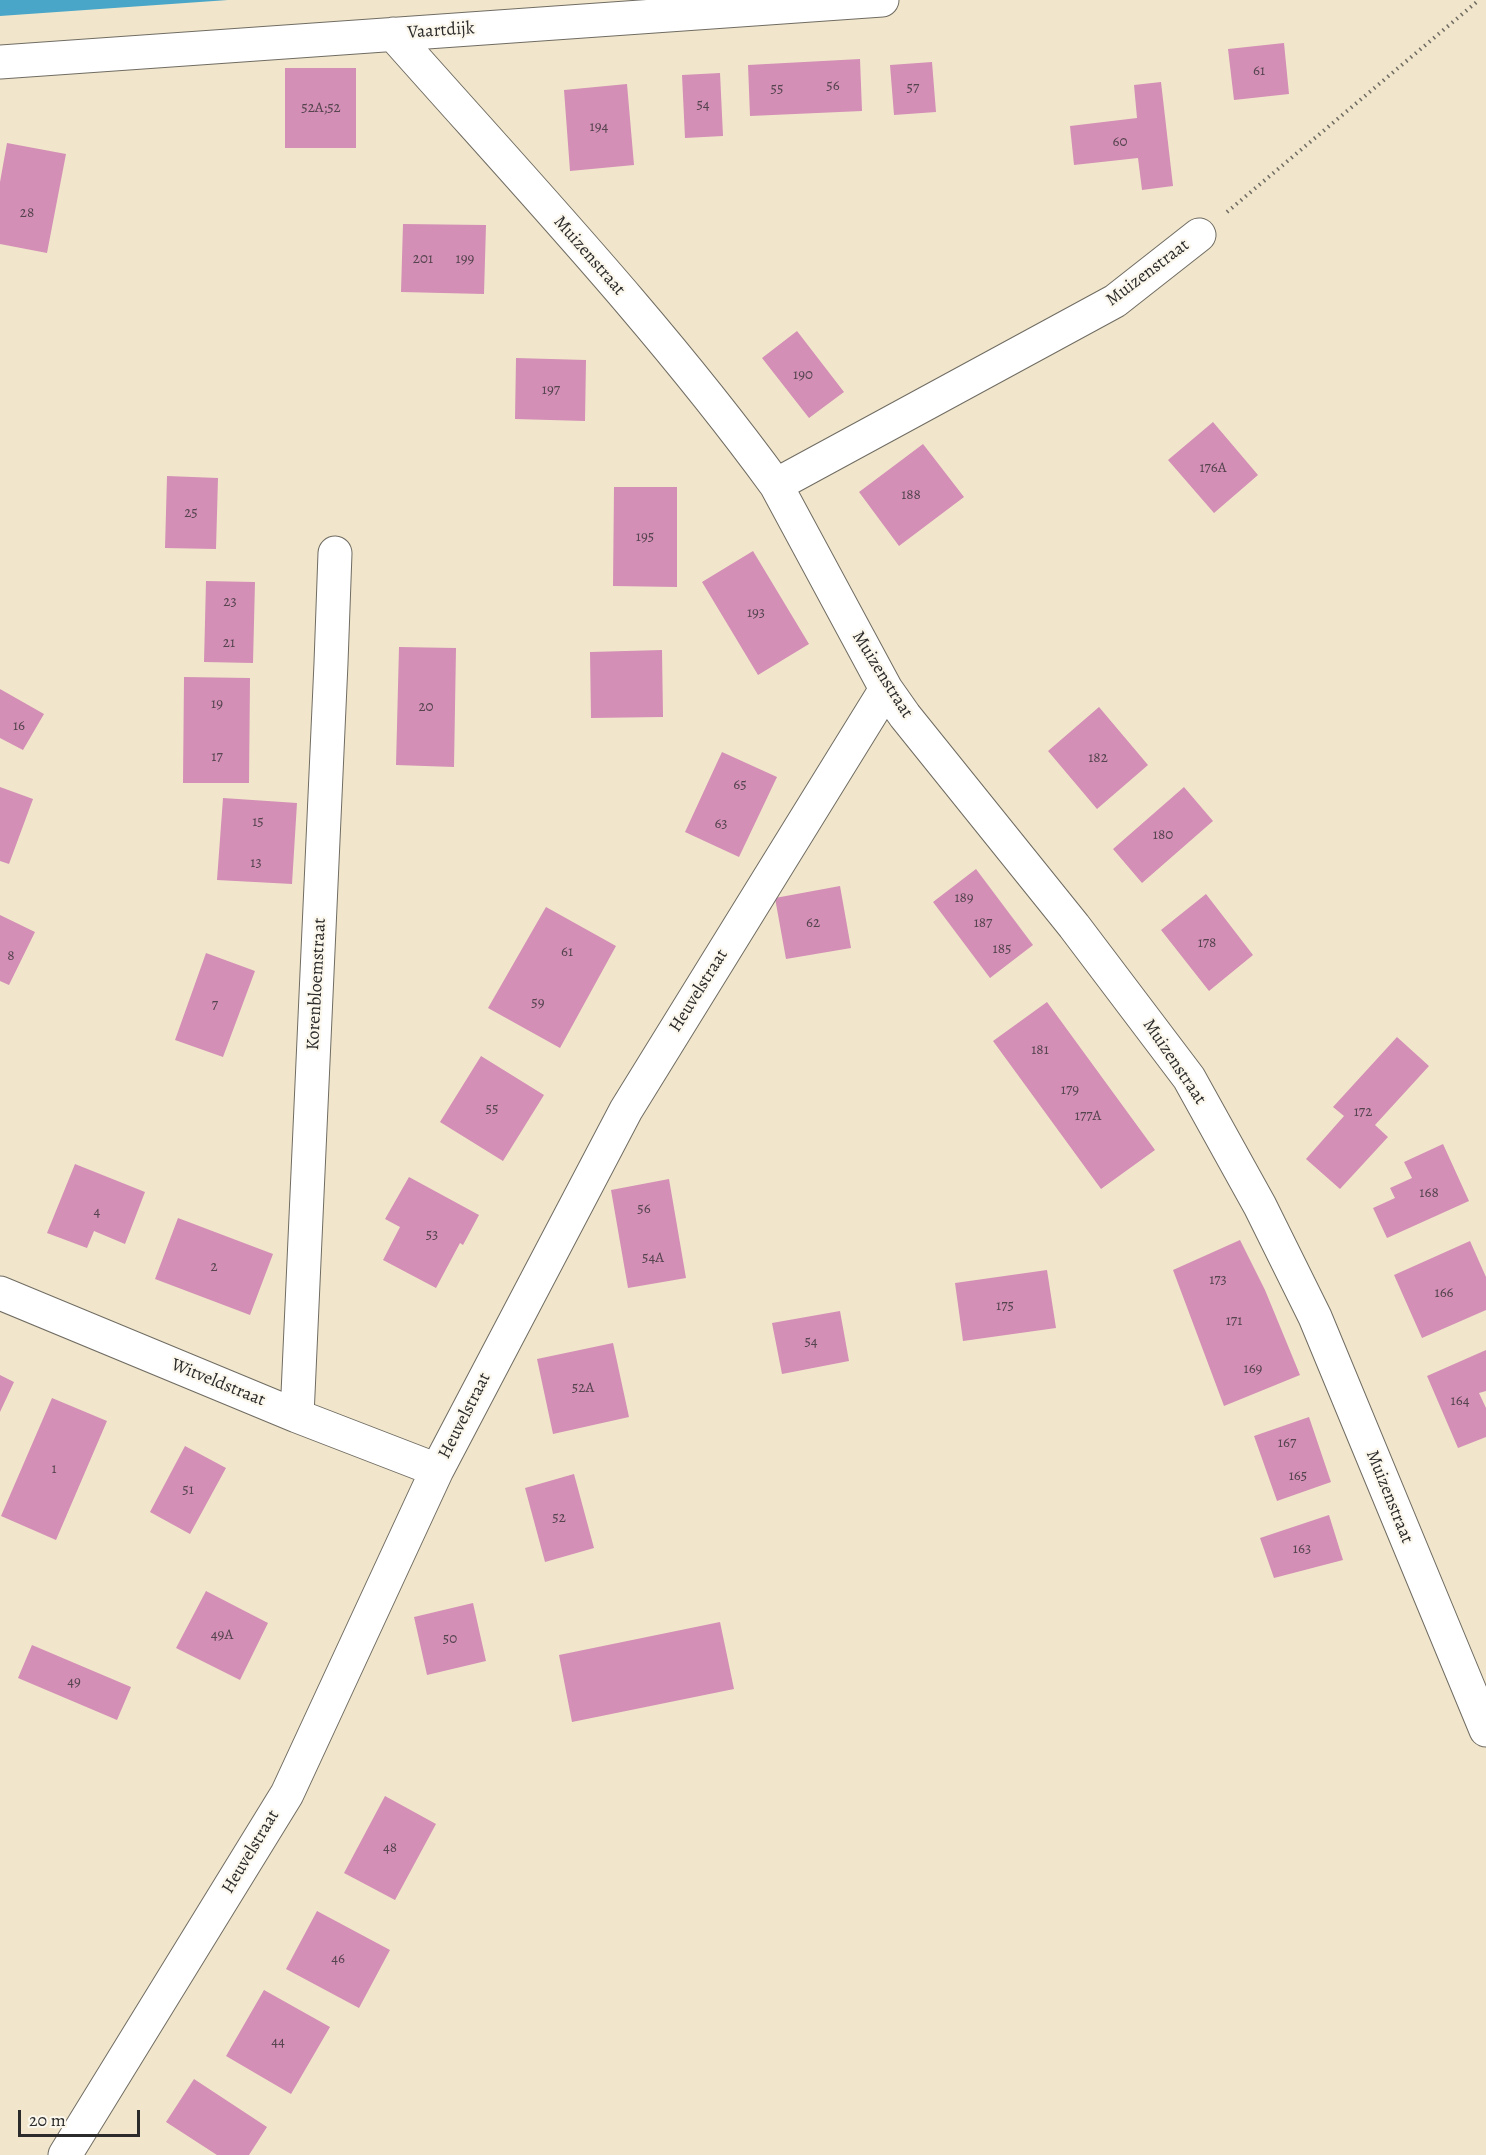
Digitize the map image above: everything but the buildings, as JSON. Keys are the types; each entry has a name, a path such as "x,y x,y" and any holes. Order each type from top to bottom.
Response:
{"street":[{"name":"Vaartdijk","path":"0,62 882,0"},
{"name":"Muizenstraat","path":"393,34 644,318 776,485 886,689 905,716 1074,926 1189,1078 1260,1206 1315,1317 1486,1730"},
{"name":"Muizenstraat","path":"776,485 1115,301 1199,235"},
{"name":"Korenbloemstraat","path":"297,1416 332,663 335,553"},
{"name":"Heuvelstraat","path":"65,2155 287,1794 437,1470 626,1110 886,689"},
{"name":"Witveldstraat","path":"0,1293 297,1416 437,1470"}],"path":[{"name":"Muizenstraat","path":"1199,235 1479,0"}],"water":[{"path":"0,0 228,0 0,16"}]}
